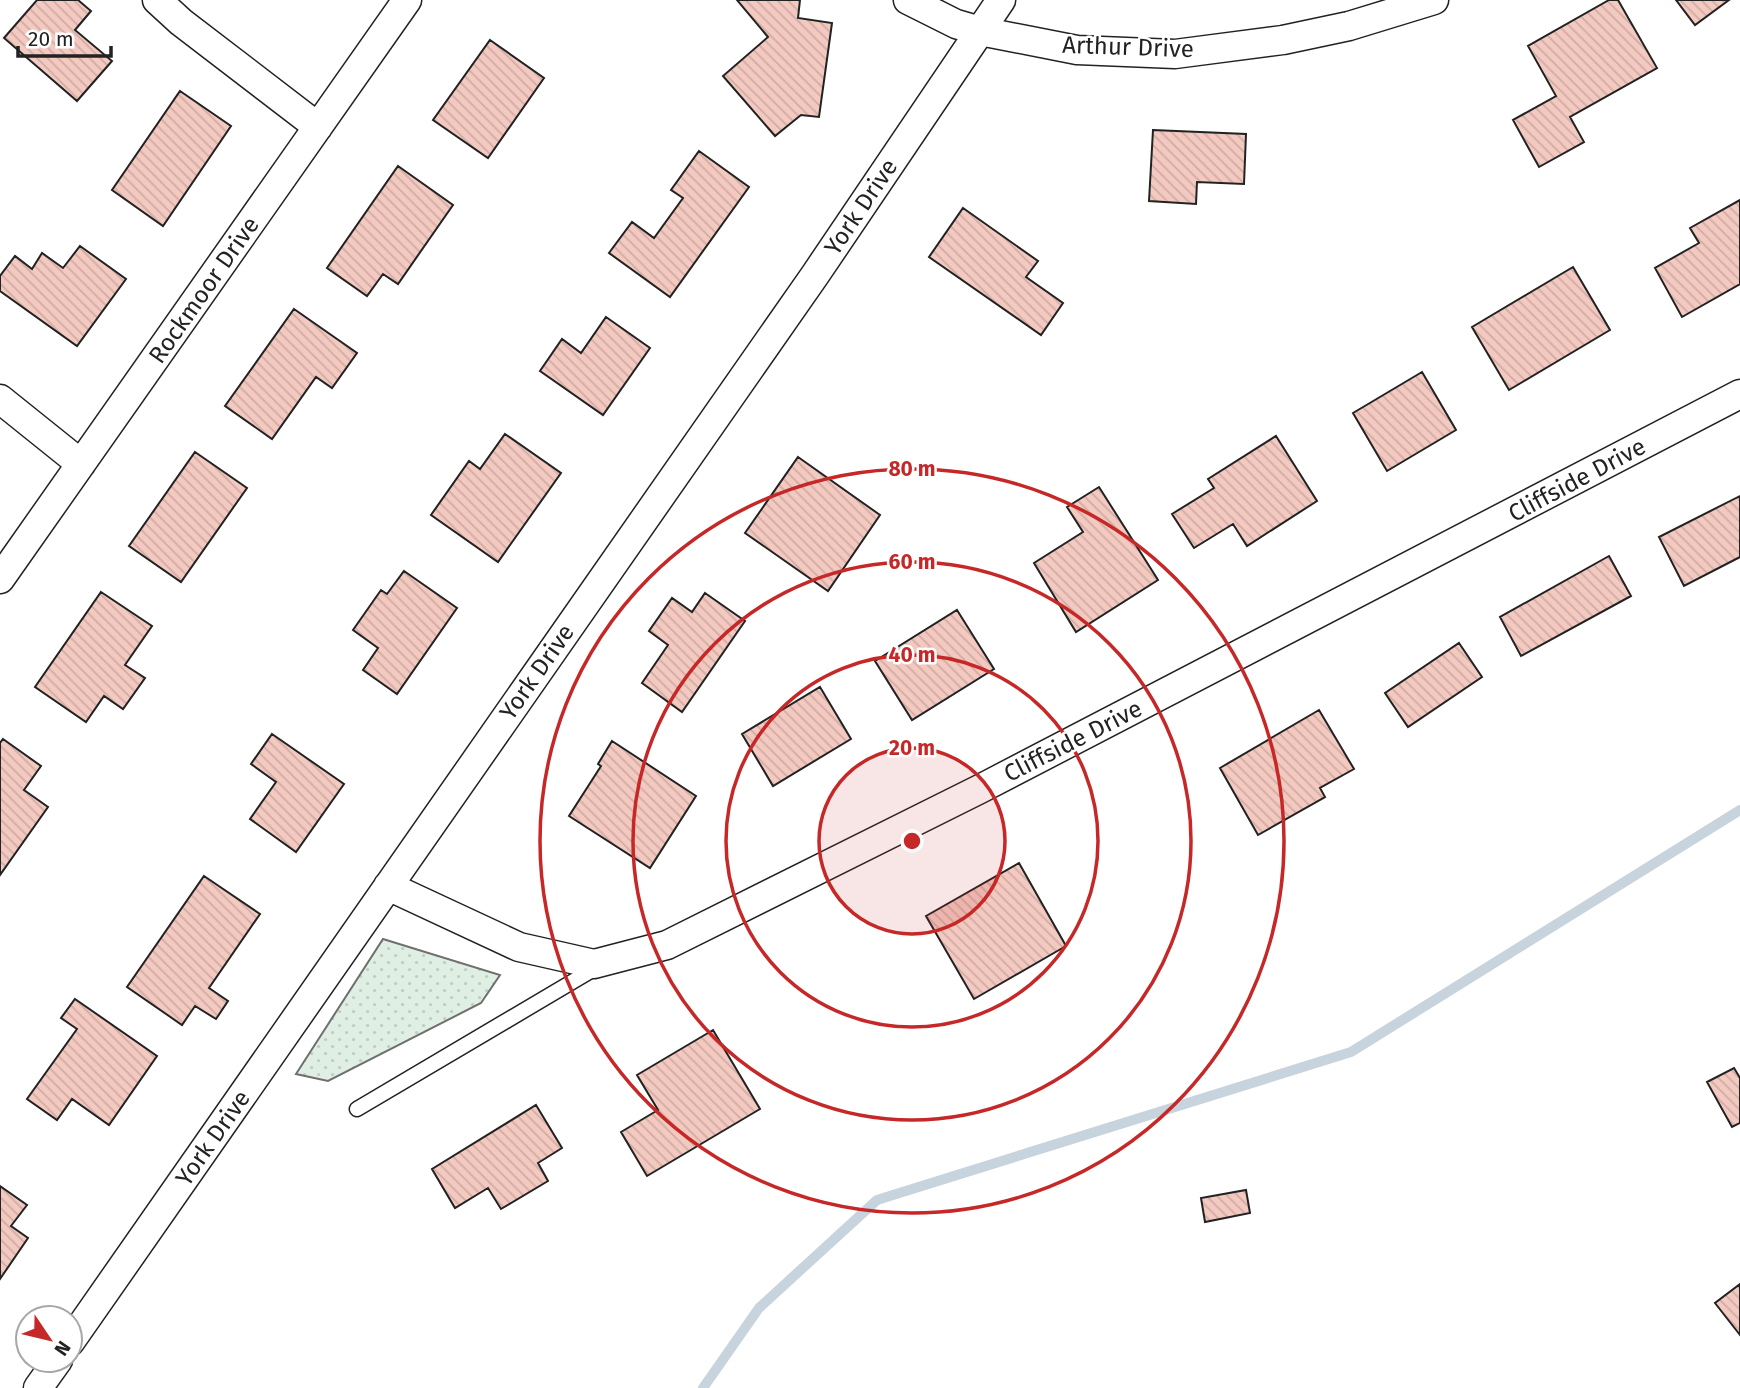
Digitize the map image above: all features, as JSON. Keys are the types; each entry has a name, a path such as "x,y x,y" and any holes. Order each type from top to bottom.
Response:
{"street":[{"path":"157,0 181,22 318,127"},
{"name":"Rockmoor Drive","path":"0,579 407,0"},
{"name":"Arthur Drive","path":"908,0 956,24 980,31 1077,50 1175,54 1283,40 1349,26 1434,0"},
{"name":"York Drive","path":"84,1322 815,275 1001,0"},
{"name":"Cliffside Drive","path":"388,886 519,947 594,964 667,945 980,789 1740,394"},
{"path":"0,399 81,464"}],"lane":[{"path":"357,1109 603,963"}],"green space":[{"path":"383,939 500,975 481,1003 328,1081 296,1074"}],"building":[{"path":"37,0 78,0 91,11 75,30 112,61 77,101 4,38"},
{"path":"737,0 800,0 798,18 832,23 819,117 801,115 775,136 723,76 768,37"},
{"path":"1609,0 1618,0 1657,68 1570,117 1584,142 1539,167 1513,120 1556,96 1528,46"},
{"path":"1676,0 1729,0 1695,25"},
{"path":"490,40 544,78 488,158 433,120"},
{"path":"180,91 231,126 163,226 112,190"},
{"path":"1153,130 1246,134 1244,184 1197,182 1196,204 1149,201"},
{"path":"699,151 749,187 670,297 609,253 632,222 654,238 683,198 671,190"},
{"path":"398,166 453,205 398,284 383,274 367,296 327,268"},
{"path":"1740,200 1740,284 1682,317 1655,268 1699,243 1690,228"},
{"path":"963,208 1038,261 1026,277 1063,303 1041,335 929,257"},
{"path":"80,246 126,279 77,346 0,291 0,276 15,256 32,269 42,253 63,268"},
{"path":"1573,267 1610,330 1509,390 1472,327"},
{"path":"294,309 357,353 332,388 316,377 272,439 225,406"},
{"path":"606,317 650,348 603,415 540,371 562,339 581,353"},
{"path":"1422,372 1456,430 1387,471 1353,413"},
{"path":"505,434 561,473 498,562 431,515 469,461 480,469"},
{"path":"1276,436 1317,501 1247,546 1233,524 1194,548 1172,514 1214,488 1208,479"},
{"path":"195,452 247,488 181,582 129,546"},
{"path":"798,457 880,515 828,591 745,533"},
{"path":"1099,487 1158,580 1076,632 1034,563 1083,532 1067,507"},
{"path":"1740,496 1740,557 1684,586 1659,537"},
{"path":"1609,556 1631,596 1521,656 1500,617"},
{"path":"404,571 457,608 397,694 363,670 378,648 353,630 381,590 387,594"},
{"path":"101,592 152,626 125,665 145,678 123,709 104,696 86,722 35,687"},
{"path":"705,593 745,621 682,712 642,683 668,645 649,631 672,598 692,612"},
{"path":"957,610 994,669 912,720 875,661"},
{"path":"1459,643 1482,677 1408,727 1385,693"},
{"path":"820,687 851,739 773,786 742,734"},
{"path":"1319,710 1354,769 1320,788 1325,797 1258,835 1220,768"},
{"path":"272,734 344,784 296,852 250,819 276,782 251,764"},
{"path":"3,739 41,766 24,790 48,807 0,875 0,743"},
{"path":"612,741 696,796 650,868 569,816 601,766 598,764"},
{"path":"1019,863 1066,946 974,999 926,916"},
{"path":"204,876 260,914 209,988 228,1001 216,1019 195,1006 182,1025 127,987"},
{"path":"75,999 157,1056 109,1125 72,1099 57,1120 27,1099 77,1029 61,1018"},
{"path":"713,1030 760,1109 647,1176 621,1132 658,1110 637,1075"},
{"path":"1734,1068 1740,1078 1740,1123 1732,1127 1707,1082"},
{"path":"536,1105 562,1148 538,1163 548,1181 501,1209 488,1188 455,1208 432,1169"},
{"path":"0,1186 27,1205 11,1226 28,1238 0,1279"},
{"path":"1246,1190 1250,1213 1205,1222 1201,1198"},
{"path":"1740,1284 1740,1335 1715,1303"}],"waterway":[{"path":"703,1388 759,1308 877,1200 1351,1052 1740,810"}]}
